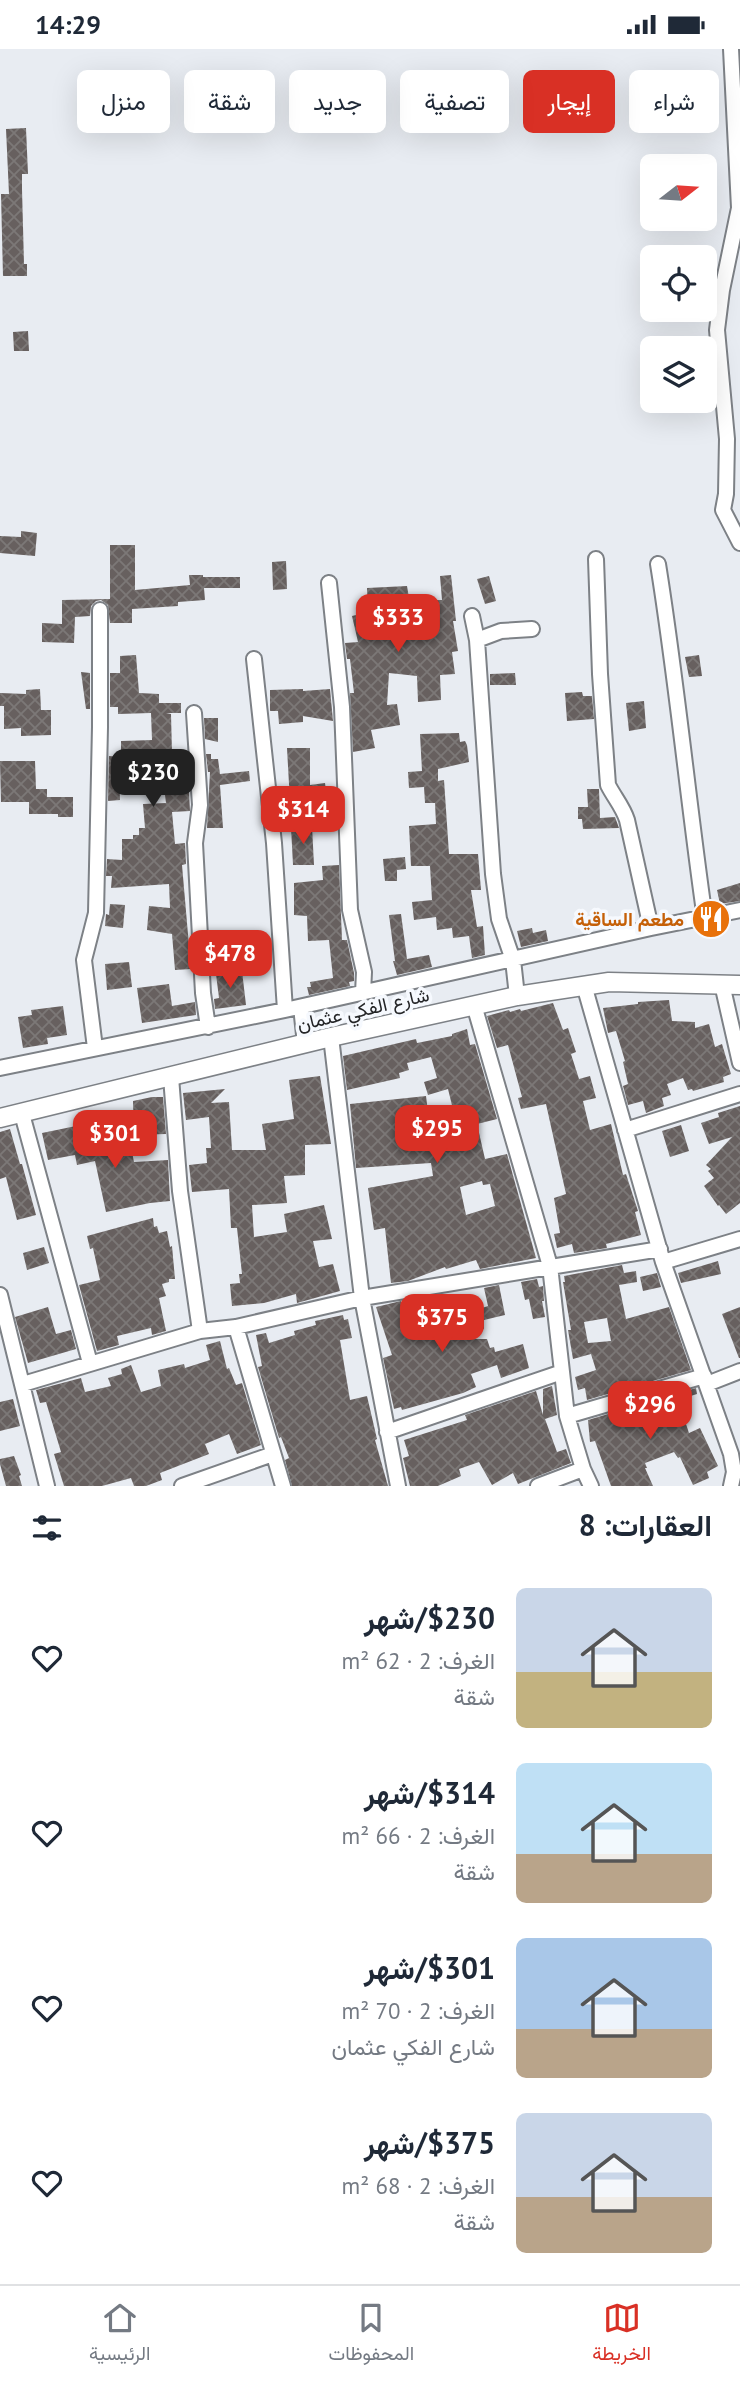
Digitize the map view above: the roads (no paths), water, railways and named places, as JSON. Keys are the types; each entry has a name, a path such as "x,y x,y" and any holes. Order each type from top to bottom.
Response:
{"street":[{"path":"731,49 739,208 722,290 717,330 727,439 723,510 740,543"},
{"path":"596,559 600,674 608,785 615,801 624,809 651,928"},
{"path":"658,564 673,656 686,784 705,919"},
{"path":"329,583 342,706 350,910 364,972 363,993"},
{"path":"95,1048 84,960 96,913 100,610"},
{"path":"472,616 477,640 478,682 499,919 513,960 517,996"},
{"path":"477,640 501,631 532,629"},
{"path":"254,659 274,843 285,1010"},
{"path":"194,713 200,805 195,843 203,993 208,1027"},
{"path":"0,1068 208,1027 740,910"},
{"name":"شارع الفكي عثمان","path":"0,1118 331,1037 517,996 584,985 654,982 731,985"},
{"path":"584,985 662,1255 732,1454 735,1476"},
{"path":"731,985 740,1063"},
{"path":"474,1005 550,1266 567,1416 591,1486"},
{"path":"301,1007 304,1044"},
{"path":"331,1037 362,1299 398,1486"},
{"path":"171,1077 180,1191 201,1331"},
{"path":"625,1130 740,1094"},
{"path":"22,1114 90,1363"},
{"path":"23,1384 201,1331 236,1327 362,1299 550,1266 662,1255 740,1239"},
{"path":"0,1295 47,1486"},
{"path":"236,1327 283,1486"},
{"path":"567,1416 740,1371"},
{"path":"387,1432 562,1372"},
{"path":"183,1486 273,1454"},
{"path":"538,1486 583,1469"}],"place":[{"name":"مطعم الساقية","path":"711,919"}]}
